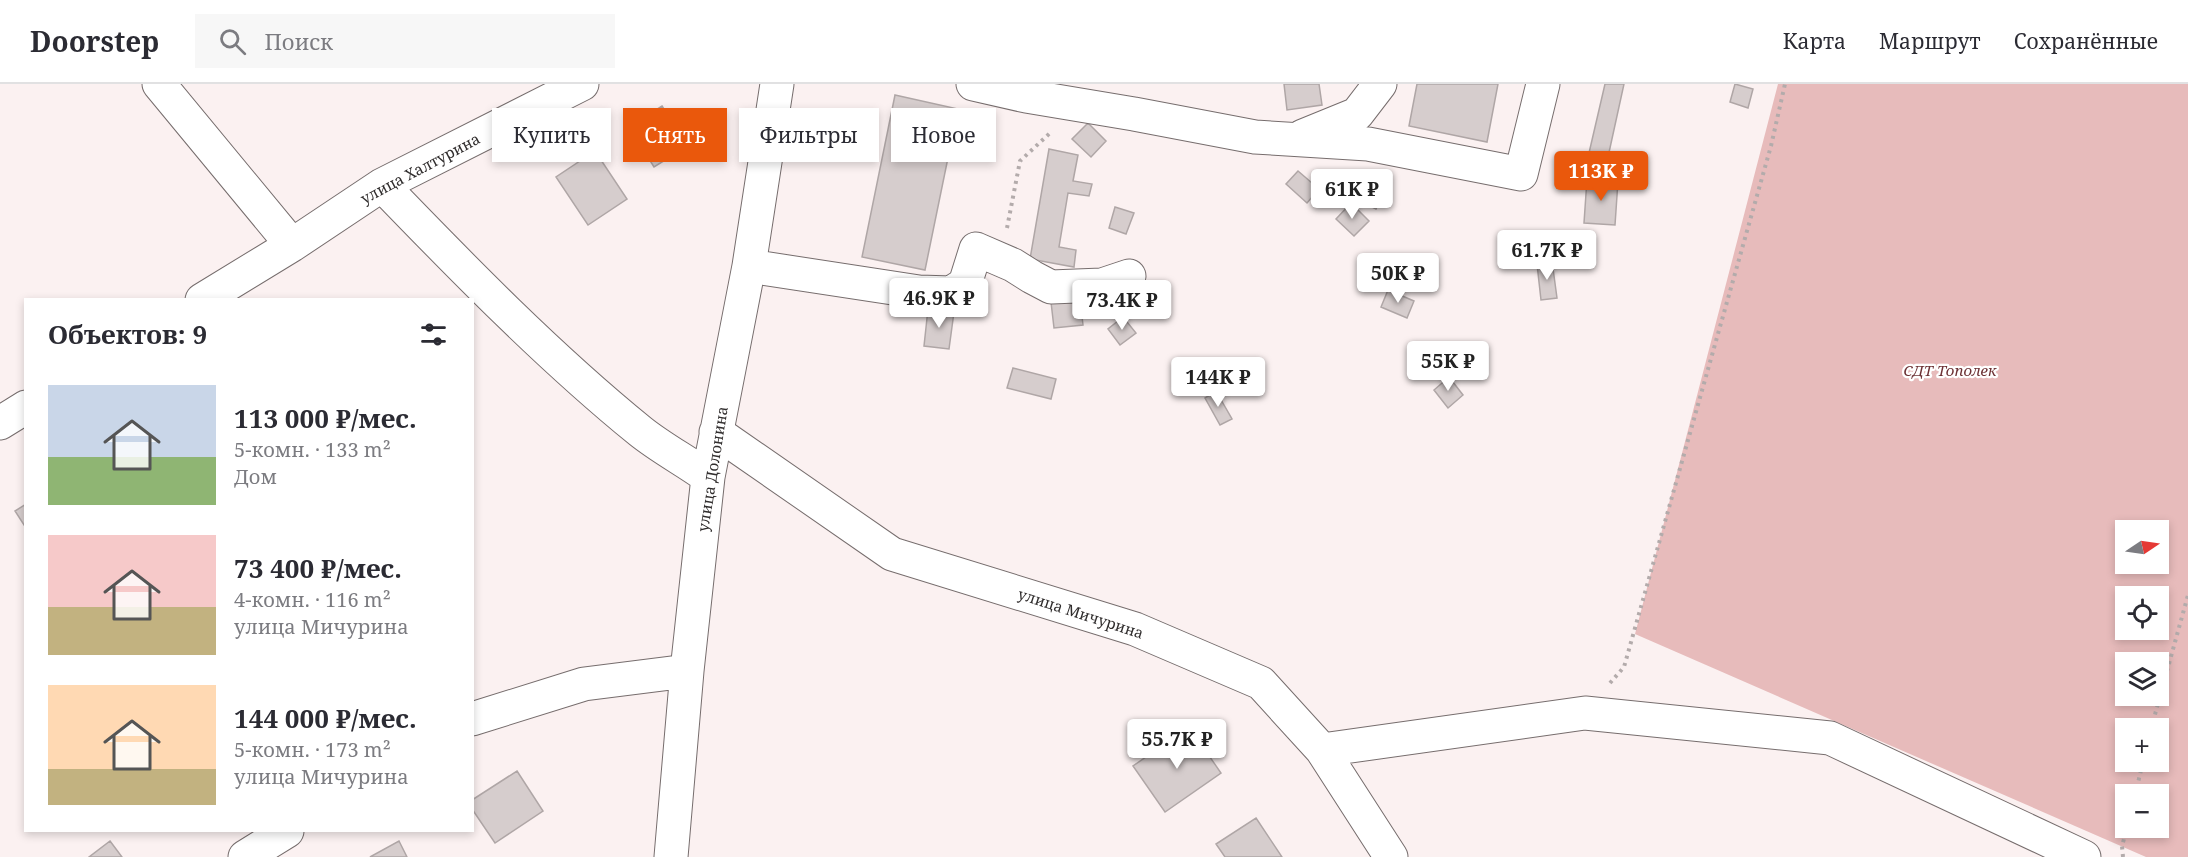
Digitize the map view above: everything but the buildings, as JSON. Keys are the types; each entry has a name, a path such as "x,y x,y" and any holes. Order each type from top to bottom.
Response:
{"street":[{"path":"159,84 292,245"},
{"name":"улица Халтурина","path":"205,298 292,245 382,185 582,84"},
{"name":"улица Долонина","path":"680,851 687,671 708,477 749,266 777,84"},
{"path":"973,84 1026,96 1255,136 1368,144 1521,174 1543,84"},
{"path":"1296,139 1357,114 1380,84"},
{"path":"382,185 437,242 572,372 642,432 708,477"},
{"path":"749,266 919,292 951,292 965,284 976,249 1014,265 1051,287 1102,285 1129,276"},
{"path":"0,423 24,409"},
{"name":"улица Мичурина","path":"716,432 892,554 1135,629 1262,683 1322,750 1391,857"},
{"path":"474,718 584,684 687,671"},
{"path":"1322,750 1585,713 1830,738 2084,857"},
{"path":"245,857 285,832"}],"path":[{"path":"1585,713 1624,667 1771,146 1785,84"},
{"path":"1002,260 1020,161 1065,119 1091,107"},
{"path":"2154,718 2188,595"},
{"path":"2123,857 2124,838"}],"green space":[{"name":"СДТ Тополек","path":"1778,84 2188,84 2188,857 2146,857 1635,634"}]}
